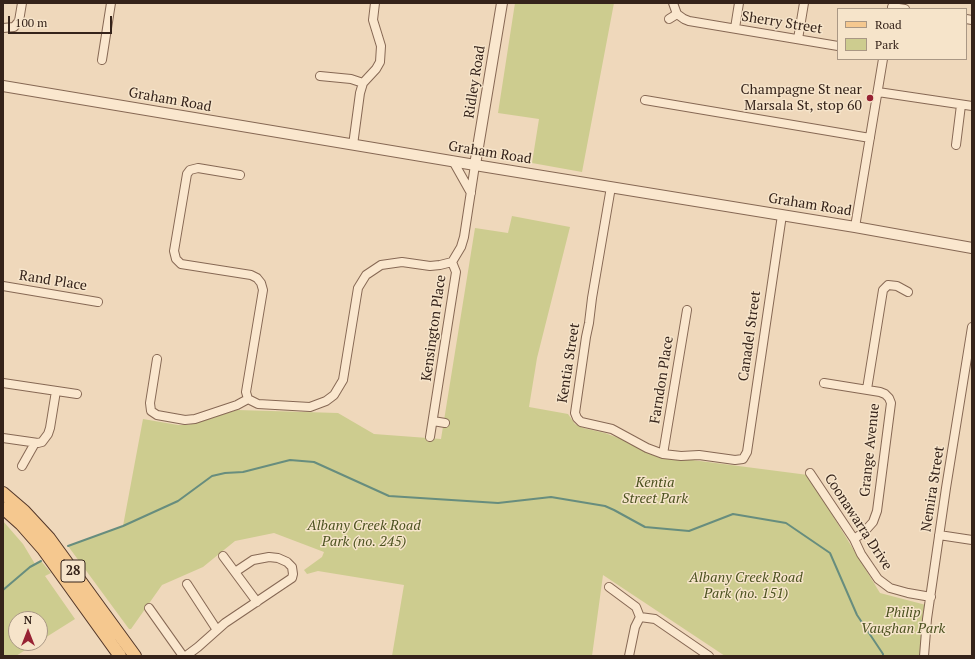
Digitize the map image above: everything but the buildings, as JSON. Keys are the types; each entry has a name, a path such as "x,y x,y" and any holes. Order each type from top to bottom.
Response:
{"main road":[{"name":"28","path":"3,494 24,511 49,538 135,656"},
{"name":"28","path":"3,508 21,524 43,549 120,656"}],"street":[{"path":"3,28 14,27 19,21 22,3"},
{"path":"102,60 111,3"},
{"path":"353,145 360,93 363,83 376,69 380,62 381,46 373,20 376,3"},
{"name":"Ridley Road","path":"475,165 502,3"},
{"path":"669,19 677,14 673,3"},
{"path":"735,28 739,3"},
{"path":"798,39 804,3"},
{"name":"Sherry Street","path":"677,14 689,21 837,46"},
{"path":"855,227 883,60"},
{"path":"320,76 351,79 363,83"},
{"name":"Graham Road","path":"3,86 453,162 855,227 972,248"},
{"path":"878,92 972,106"},
{"path":"645,100 870,138"},
{"path":"956,145 961,105"},
{"path":"453,162 471,193"},
{"name":"Kensington Place","path":"430,437 456,272 452,262 461,247 464,237 475,165"},
{"path":"240,175 198,168 190,170 187,174 174,251 176,259 181,264 251,275 257,278 261,283 262,290 246,392 248,399 258,404 310,407 326,401 334,395 342,380 358,288 366,275 381,265 402,262 430,266 452,262"},
{"name":"Kentia Street","path":"611,187 592,298 575,413 576,418 581,422 612,429 648,448 663,454 681,456 699,455 735,460 743,459"},
{"name":"Canadel Street","path":"743,459 746,452 782,215"},
{"path":"868,389 883,290 888,285 897,286 908,292"},
{"name":"Rand Place","path":"3,286 98,302"},
{"name":"Farndon Place","path":"663,454 687,310"},
{"name":"Nemira Street","path":"924,656 927,619 939,535 972,327"},
{"path":"157,359 150,403 151,411 157,415 185,420 195,419 237,405 248,399"},
{"path":"3,383 76,394"},
{"name":"Grange Avenue","path":"824,383 868,389 885,394 891,403 877,511 873,522 864,532 854,539"},
{"path":"3,438 35,443 42,442 48,434 56,391"},
{"path":"433,421 445,423"},
{"path":"22,466 35,443"},
{"name":"Coonawarra Drive","path":"810,473 854,539 861,554 878,579 890,588 931,597"},
{"path":"939,535 972,540"},
{"path":"223,556 257,602"},
{"path":"186,656 225,623 292,578 293,574 292,568 287,562 278,558 260,558 253,560 235,572"},
{"path":"187,584 217,630"},
{"path":"609,588 636,607 640,617 635,627 629,656"},
{"path":"149,608 183,656"},
{"path":"640,617 655,619 709,656"}],"green space":[{"path":"515,3 614,3 582,172 532,163 539,119 498,113"},
{"path":"512,216 570,227 537,358 529,407 568,414 575,424 583,428 605,433 669,457 808,475 880,593 926,605 921,656 725,656 603,575 592,656 392,656 404,585 318,571 307,574 304,570 322,557 324,552 274,533 235,541 203,567 162,585 131,629 129,629 68,546 123,526 143,419 178,425 188,425 237,410 338,413 374,434 441,439 475,228 508,233"},
{"path":"3,521 23,544 35,564 41,561 51,573 45,576 75,619 48,636 48,611 8,611 8,651 24,651 16,656 3,656"}],"waterway":[{"path":"68,546 123,526 178,501 212,476 225,473 243,472 290,460 314,462 389,496 498,503 551,497 605,506 645,527 689,531 733,514 786,523 830,553 857,615 883,656"},
{"path":"3,590 30,567 41,561"}],"place":[{"name":"Champagne St near Marsala St, stop 60","path":"870,98"}],"park label":[{"name":"Kentia Street Park","path":"655,492"},
{"name":"Albany Creek Road Park (no. 245)","path":"364,534"},
{"name":"Albany Creek Road Park (no. 151)","path":"746,586"},
{"name":"Philip Vaughan Park","path":"903,622"}]}
